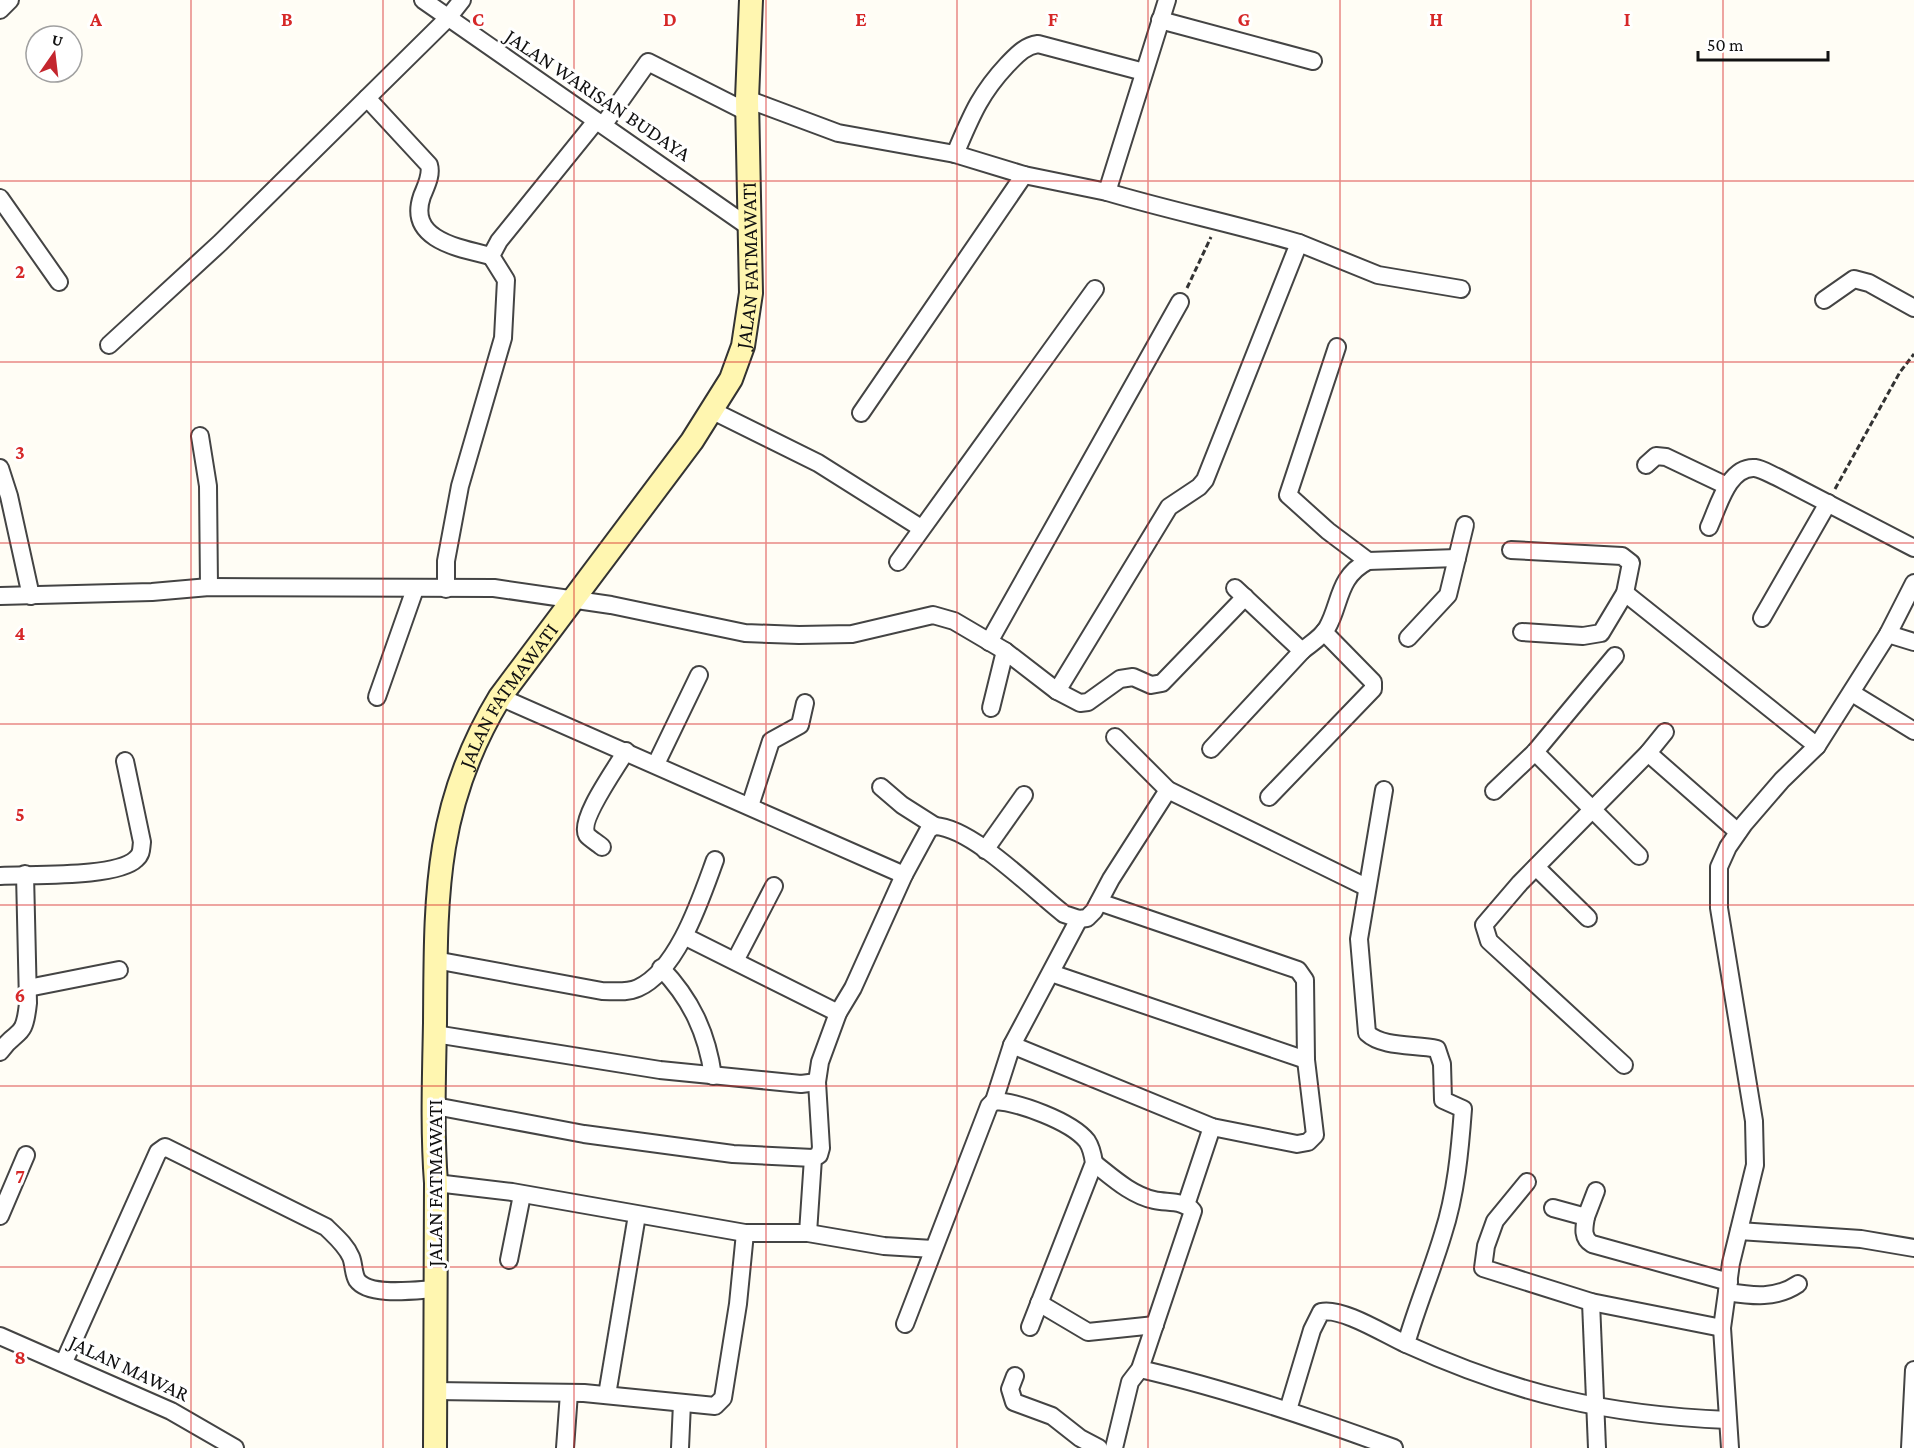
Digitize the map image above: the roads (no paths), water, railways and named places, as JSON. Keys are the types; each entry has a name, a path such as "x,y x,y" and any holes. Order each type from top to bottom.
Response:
{"street":[{"path":"0,9 10,0"},
{"name":"JALAN WARISAN BUDAYA","path":"423,0 447,19 600,122 748,227"},
{"path":"109,345 220,243 447,19 462,0"},
{"name":"JALAN FATMAWATI","path":"435,1448 436,1183 433,1143 435,960 437,885 447,825 461,774 478,734 500,697 713,411 731,379 743,346 751,294 747,106 751,0"},
{"path":"1107,192 1167,0"},
{"path":"1160,20 1313,61"},
{"path":"955,154 983,92 1019,53 1032,45 1038,44 1144,72"},
{"path":"491,256 499,242 648,62 747,106 838,133 955,154 1024,176 1107,192 1151,205 1219,219 1299,243 1378,275 1461,289"},
{"path":"367,98 429,165 430,173 418,209 419,222 424,229 435,237 491,256 506,280 503,338 460,486 447,561 446,589"},
{"path":"861,413 1024,176"},
{"path":"0,198 59,282"},
{"path":"1057,691 1169,507 1199,487 1205,480 1299,243"},
{"path":"1824,300 1854,279 1869,284 1914,308"},
{"path":"898,562 1095,289"},
{"path":"989,642 1180,302"},
{"path":"1337,347 1288,495 1328,531 1368,561"},
{"path":"713,411 818,463 921,528"},
{"path":"200,436 208,486 209,587"},
{"path":"1646,465 1656,456 1666,456 1728,486"},
{"path":"0,468 9,496 31,596"},
{"path":"1709,527 1728,486 1738,473 1753,468 1828,503 1914,548"},
{"path":"1762,618 1828,503"},
{"path":"1408,638 1449,596 1465,525"},
{"path":"1511,549 1626,557 1631,563 1624,593 1601,633 1583,636 1522,632"},
{"path":"1210,749 1302,651 1324,633 1343,587 1353,571 1368,561 1457,558"},
{"path":"1730,1448 1722,1328 1739,1231 1755,1165 1754,1121 1718,897 1719,867 1738,832 1782,780 1817,746 1888,634 1914,583"},
{"path":"0,596 209,587 494,588 572,598 745,633 852,633 933,615 954,621 1005,651 1057,691 1080,703 1088,702 1120,679 1133,677 1150,685 1162,683 1240,593 1302,651"},
{"path":"377,697 415,589"},
{"path":"1624,593 1817,746"},
{"path":"1269,797 1355,708 1374,685 1324,633"},
{"path":"1888,634 1914,642"},
{"path":"991,708 1005,651"},
{"path":"1494,791 1535,752 1615,656"},
{"path":"656,764 699,675"},
{"path":"1852,693 1914,731"},
{"path":"500,697 904,875"},
{"path":"750,806 771,741 800,724 805,703"},
{"path":"1624,1065 1490,941 1485,933 1484,925 1536,867 1648,753 1665,732"},
{"path":"1115,737 1168,790 1366,887"},
{"path":"602,847 588,835 585,823 626,751"},
{"path":"1535,752 1594,809 1638,856"},
{"path":"1648,753 1738,832"},
{"path":"0,876 96,872 130,864 136,859 141,853 142,842 125,761"},
{"path":"881,787 902,806 936,826 953,830 985,850 1064,915 1079,919 1087,918 1099,902 1168,790"},
{"path":"1384,790 1376,849 1366,887 1359,939 1367,1033 1373,1038 1387,1042 1437,1049 1442,1064 1443,1100 1463,1109 1456,1170 1444,1232 1406,1344"},
{"path":"985,850 1024,795"},
{"path":"435,1106 584,1134 733,1154 813,1158 819,1155 821,1148 818,1082 820,1062 838,1013 853,988 904,875 925,834 936,826"},
{"path":"435,960 602,991 626,991 640,988 661,968 686,937 715,860"},
{"path":"1536,867 1588,918"},
{"path":"0,1052 6,1044 22,1033 26,1022 28,988 25,874"},
{"path":"735,961 774,886"},
{"path":"1012,1045 1212,1127 1297,1144 1308,1142 1315,1135 1306,1060 1305,980 1298,970 1099,902"},
{"path":"905,1324 989,1106 993,1101 1012,1045 1079,919"},
{"path":"686,937 838,1013"},
{"path":"661,968 681,989 696,1014 713,1076"},
{"path":"28,988 119,970"},
{"path":"1051,973 1306,1060"},
{"path":"435,1034 713,1076 801,1084 818,1082"},
{"path":"993,1101 1006,1102 1048,1116 1079,1134 1088,1142 1095,1163 1133,1193 1154,1200 1186,1205 1193,1212 1191,1224 1140,1369 1130,1382 1114,1448"},
{"path":"1186,1205 1212,1127"},
{"path":"64,1362 158,1152 165,1147 326,1227 341,1242 351,1257 358,1280 366,1287 380,1291 435,1289"},
{"path":"0,1216 26,1155"},
{"path":"808,1233 813,1158"},
{"path":"1030,1327 1095,1163"},
{"path":"1527,1182 1495,1221 1486,1246 1483,1268 1591,1302 1722,1328"},
{"path":"436,1183 522,1195 745,1233 808,1233 884,1246 933,1249"},
{"path":"1596,1191 1587,1217 1585,1234 1587,1241 1592,1244 1753,1296 1785,1292 1798,1284"},
{"path":"509,1260 522,1195"},
{"path":"1553,1208 1587,1217"},
{"path":"607,1395 637,1215"},
{"path":"1739,1231 1861,1239 1914,1248"},
{"path":"434,1391 607,1395 715,1406 723,1398 738,1304 745,1233"},
{"path":"1591,1302 1597,1448"},
{"path":"1040,1303 1088,1332 1155,1325"},
{"path":"1288,1410 1312,1330 1321,1312 1327,1311 1344,1315 1406,1344 1507,1385 1546,1397 1597,1408 1670,1418 1728,1420"},
{"name":"JALAN MAWAR","path":"0,1336 64,1362 171,1411 235,1448"},
{"path":"1140,1369 1198,1383 1288,1410 1394,1448"},
{"path":"1910,1448 1914,1370"},
{"path":"1015,1376 1010,1389 1014,1402 1052,1416 1080,1438 1099,1448"},
{"path":"565,1448 569,1393"},
{"path":"680,1448 682,1403"}]}
